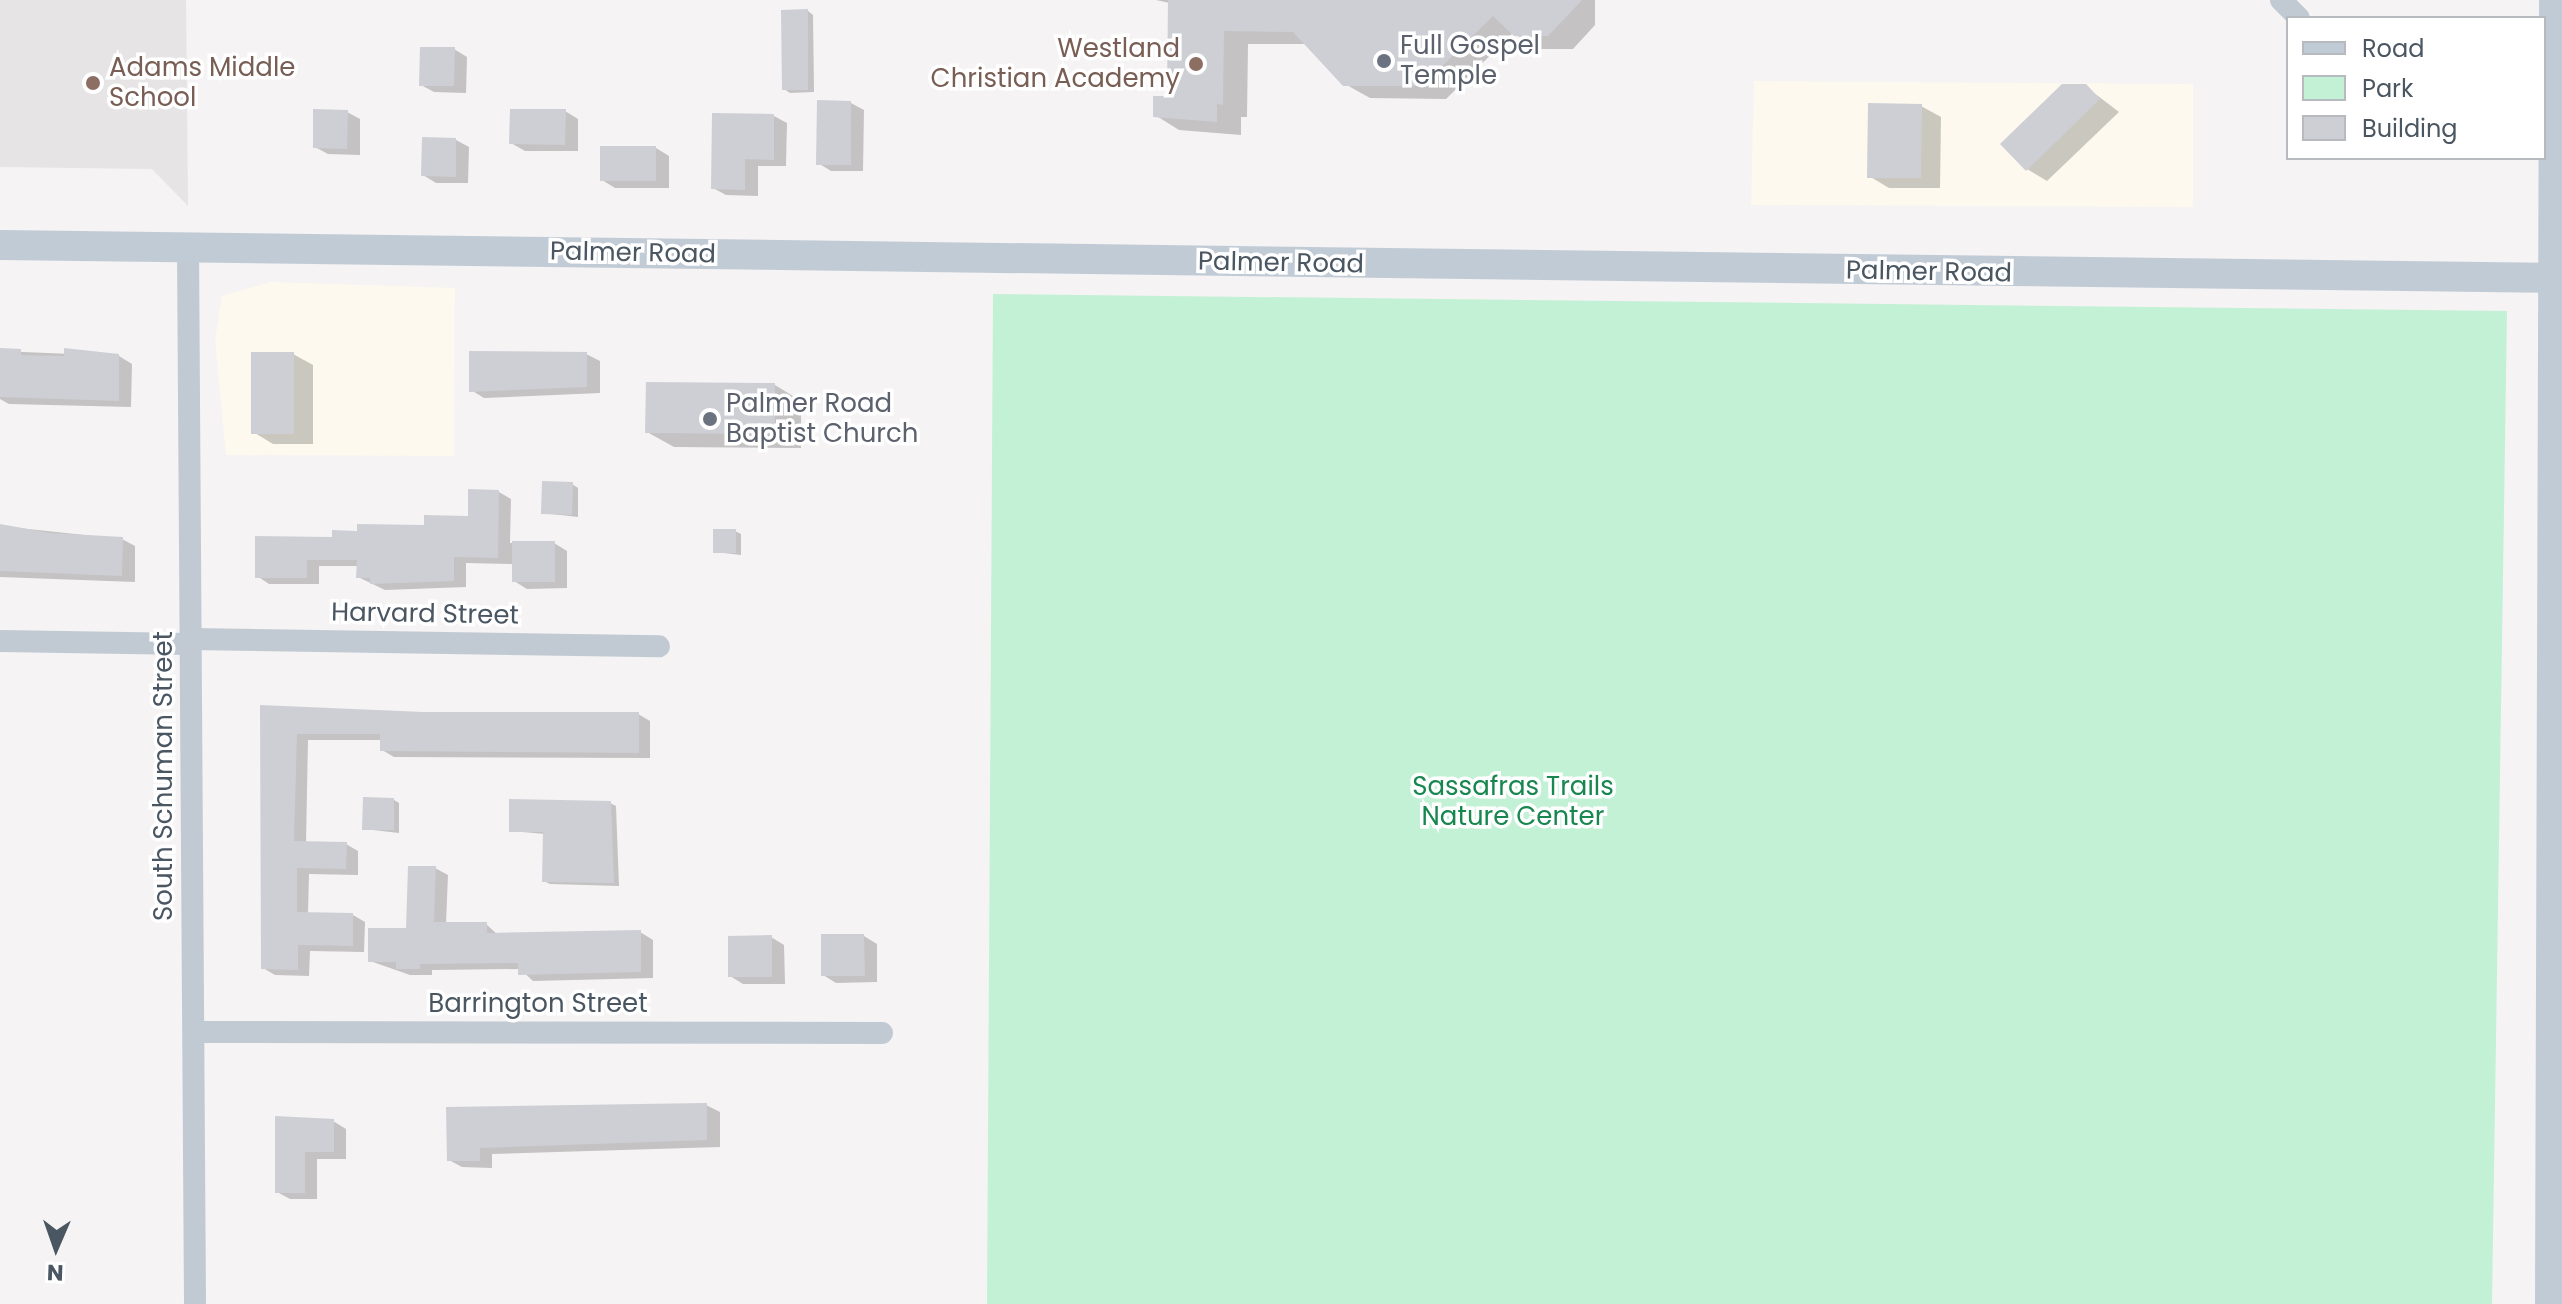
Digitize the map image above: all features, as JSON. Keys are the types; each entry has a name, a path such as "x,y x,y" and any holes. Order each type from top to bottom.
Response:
{"street":[{"path":"2281,0 2297,16"},
{"path":"2550,1304 2559,278 2548,56 2554,0"},
{"name":"Palmer Road","path":"0,245 2559,278"},
{"name":"South Schuman Street","path":"188,248 195,1304"},
{"name":"Harvard Street","path":"0,641 659,646"},
{"name":"Barrington Street","path":"194,1032 882,1033"}],"shaded area":[{"name":"Adams Middle School","path":"0,0 186,0 188,206 152,169 0,167"},
{"path":"1754,81 2193,84 2193,207 1751,205"},
{"path":"270,282 455,288 454,456 226,455 215,340 222,296"}],"green space":[{"name":"Sassafras Trails Nature Center","path":"993,294 2507,311 2492,1304 987,1304"}],"building":[{"name":"Full Gospel Temple","path":"1168,0 1582,0 1548,36 1514,36 1493,16 1422,86 1343,86 1293,32 1224,31 1223,105 1217,104 1217,122 1153,117 1153,96 1167,96"},
{"path":"808,9 808,90 782,90 781,10"},
{"path":"420,47 455,47 454,86 419,86"},
{"path":"2062,84 2086,84 2100,99 2026,171 2000,144"},
{"path":"817,100 851,101 851,165 816,165"},
{"path":"1868,103 1922,104 1921,178 1867,178"},
{"path":"313,109 348,110 347,149 313,148"},
{"path":"510,109 566,109 565,145 509,144"},
{"path":"712,113 774,114 774,160 745,159 745,190 711,189"},
{"path":"422,137 456,138 456,177 421,176"},
{"path":"600,146 656,146 656,181 600,181"},
{"path":"0,348 21,349 21,355 64,356 64,348 119,354 119,401 0,397"},
{"path":"469,351 587,352 587,387 469,392"},
{"path":"251,352 294,352 294,434 251,434"},
{"name":"Palmer Road Baptist Church","path":"646,382 775,383 775,434 645,433"},
{"path":"542,481 573,482 572,515 541,514"},
{"path":"468,489 499,490 498,558 454,557 454,581 370,584 370,578 356,578 357,560 307,560 307,578 255,578 255,536 332,537 332,530 357,531 357,524 424,525 424,515 468,516"},
{"path":"0,524 50,533 123,537 122,576 0,571"},
{"path":"713,529 736,529 736,553 713,553"},
{"path":"512,541 555,541 555,582 512,582"},
{"path":"260,705 423,712 639,712 639,753 380,751 380,734 297,734 294,841 347,842 346,869 297,868 297,912 353,913 353,946 298,945 298,970 261,969"},
{"path":"363,797 394,798 394,830 362,830"},
{"path":"509,799 611,801 614,883 542,882 543,832 509,832"},
{"path":"408,866 436,866 434,922 487,922 487,933 641,930 641,972 518,975 518,963 420,964 420,969 396,969 396,962 368,962 368,928 406,928"},
{"path":"821,934 864,934 865,976 821,976"},
{"path":"772,935 772,977 728,977 728,936"},
{"path":"707,1103 707,1140 480,1148 480,1161 447,1161 446,1107"},
{"path":"275,1116 334,1119 334,1152 305,1152 305,1193 275,1193"}],"place":[{"name":"Full Gospel Temple","path":"1384,61"},
{"name":"Westland Christian Academy","path":"1196,64"},
{"name":"Adams Middle School","path":"93,83"},
{"name":"Palmer Road Baptist Church","path":"710,419"}]}
